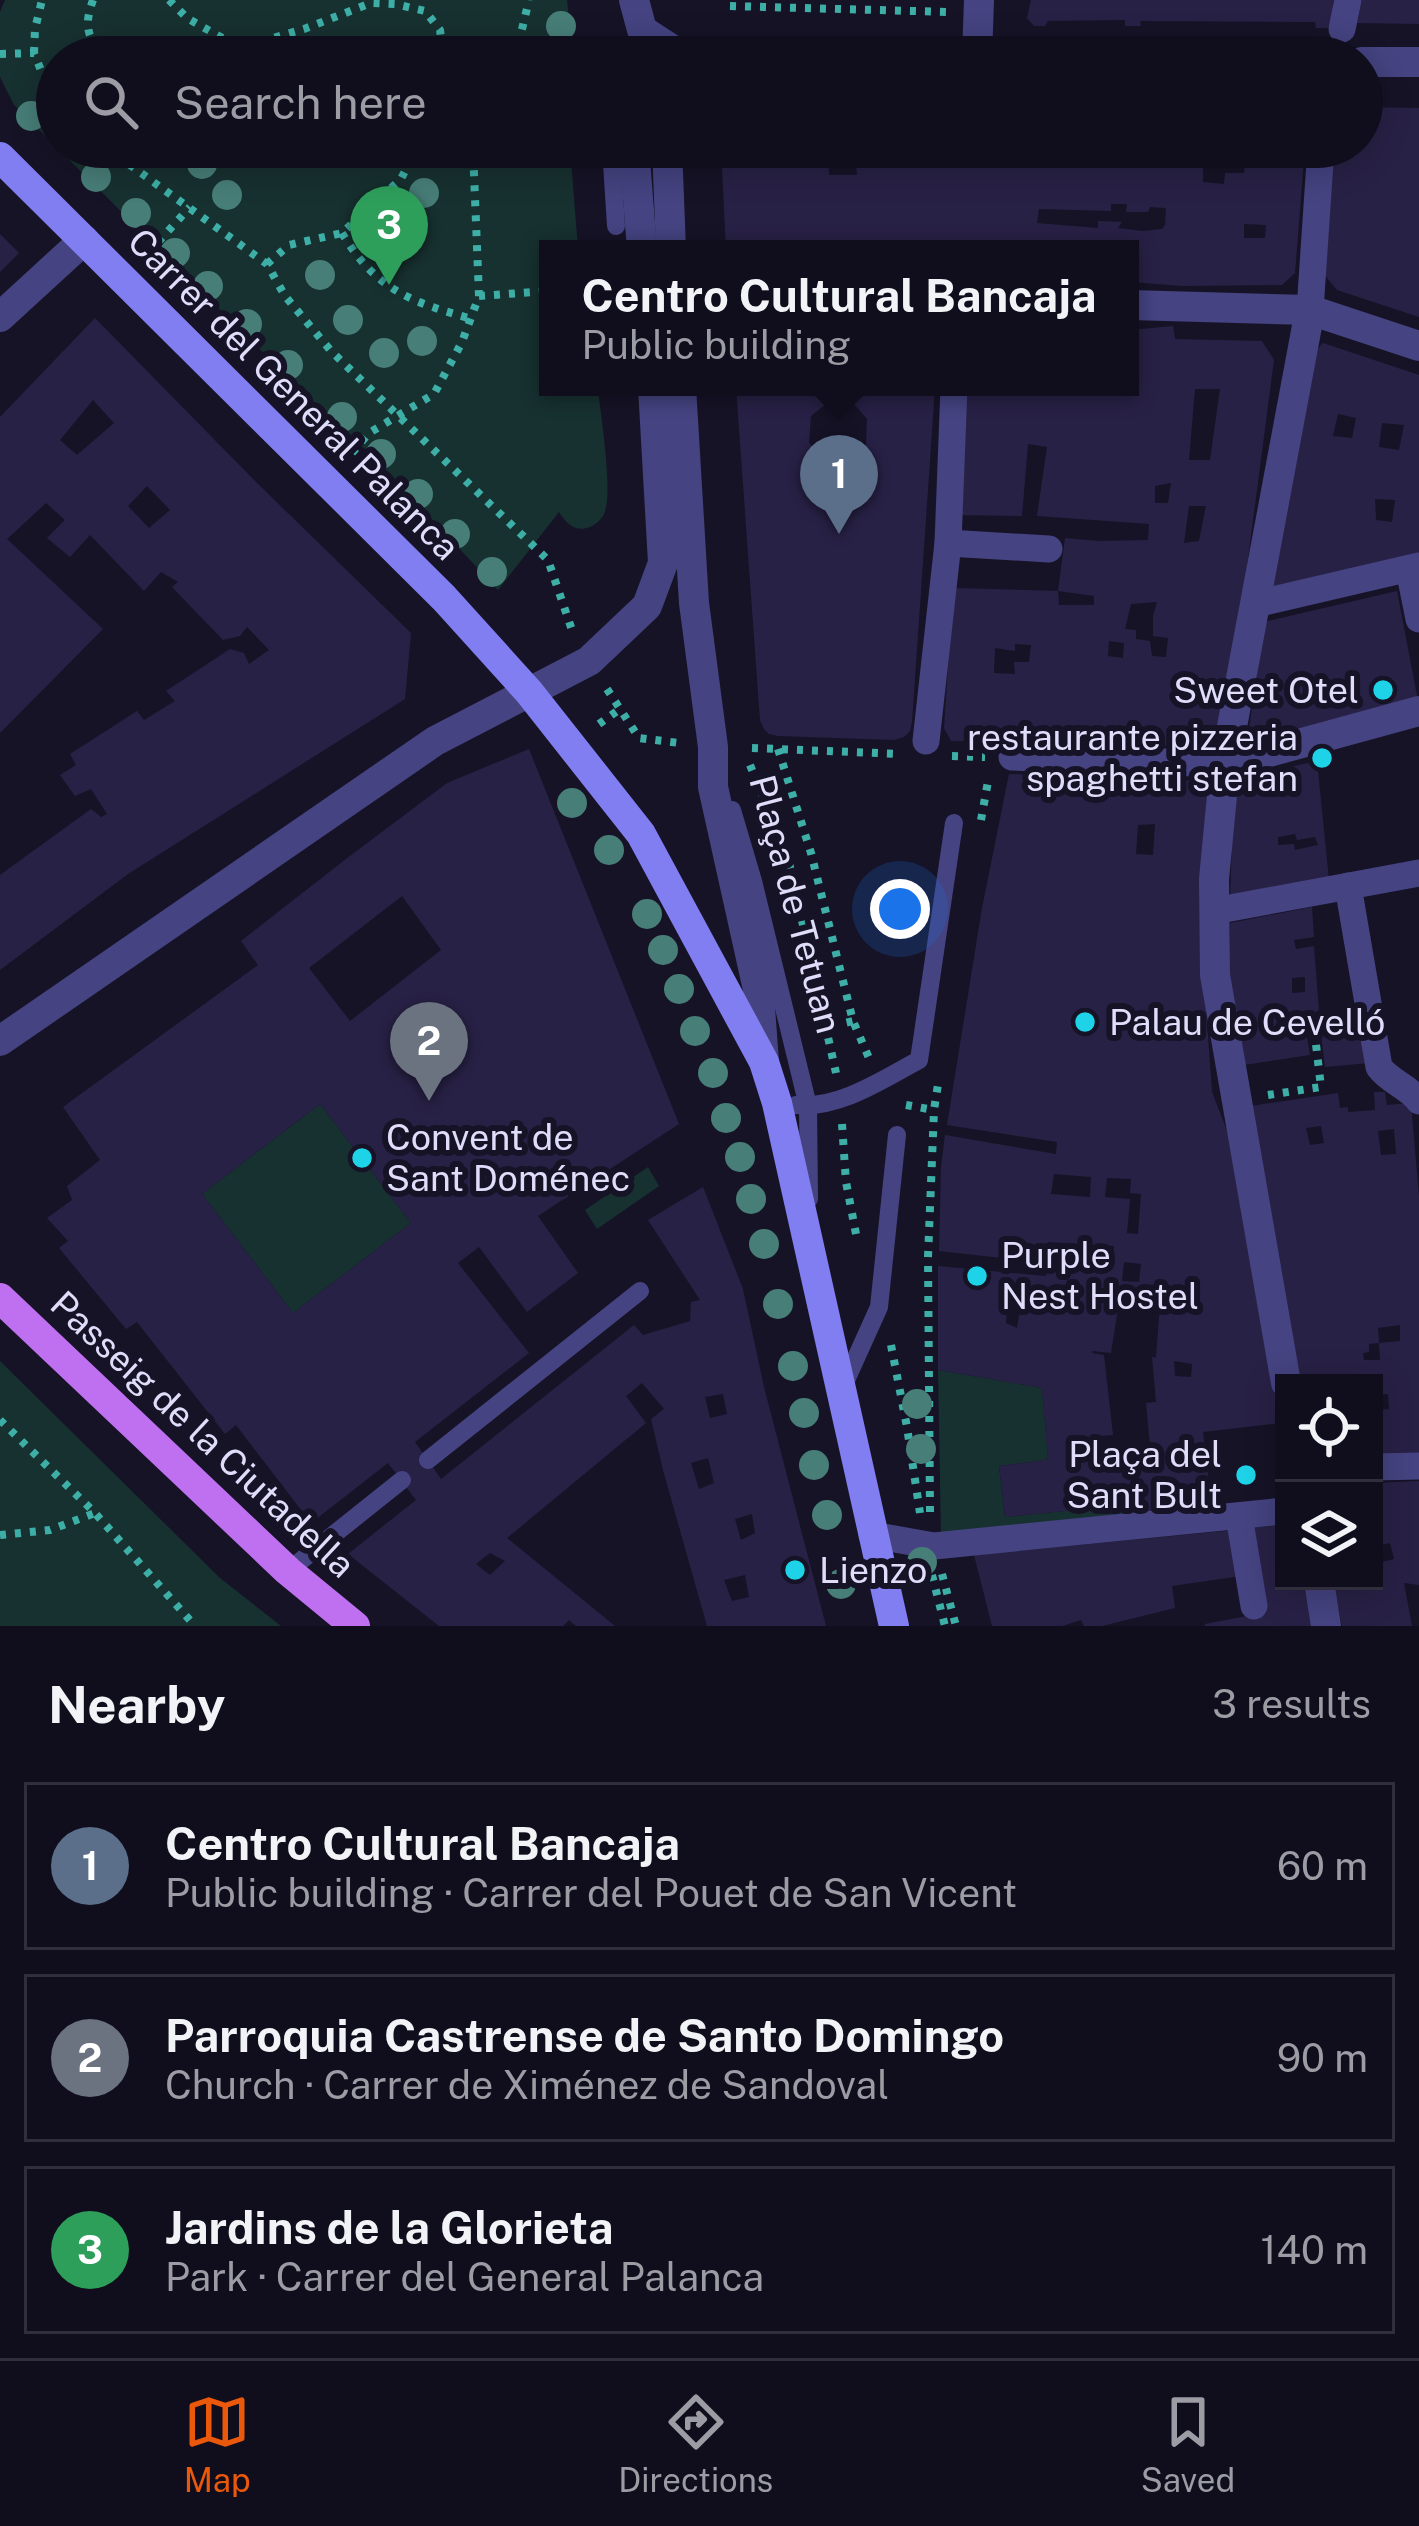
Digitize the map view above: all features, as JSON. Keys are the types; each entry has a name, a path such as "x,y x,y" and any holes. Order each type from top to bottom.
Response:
{"main road":[{"name":"Carrer del General Palanca","path":"0,157 444,598 529,692"},
{"name":"Plaça de Tetuan","path":"529,692 641,834 764,1062 894,1626"},
{"name":"Passeig de la Ciutadella","path":"0,1298 288,1571 355,1626"}],"street":[{"path":"1342,29 1348,0"},
{"path":"971,6 975,36"},
{"path":"1383,62 1419,62"},
{"path":"636,168 641,240"},
{"path":"668,168 670,240"},
{"path":"1284,1374 1215,975 1214,911 1225,764 1310,310 1320,168"},
{"path":"0,316 84,240"},
{"path":"1139,305 1310,310 1419,346"},
{"path":"0,1041 435,741 589,661 647,606 663,563 654,396"},
{"path":"682,396 703,746"},
{"path":"925,750 948,543 954,396"},
{"path":"948,543 1049,549"},
{"path":"1255,604 1414,567 1419,619"},
{"path":"1002,757 1225,764 1419,711"},
{"name":"Plaça de Tetuan","path":"703,746 759,994 764,1062"},
{"path":"1214,911 1419,873"},
{"path":"1348,886 1379,1067 1419,1101"},
{"path":"1383,1467 1419,1466"},
{"path":"872,1535 934,1546 1275,1512"},
{"path":"1239,1516 1254,1606"},
{"path":"1320,1590 1326,1626"}],"lane":[{"path":"612,168 616,226"},
{"name":"Plaça de Tetuan","path":"703,746 753,881 808,1106 809,1258"},
{"path":"777,1103 808,1106 841,1099 919,1060 954,823"},
{"path":"841,1393 879,1307 897,1135"},
{"path":"428,1460 640,1291"},
{"path":"288,1571 402,1480"}],"path":[{"path":"36,57 35,28 42,0"},
{"path":"90,36 86,22 93,0"},
{"path":"169,0 180,5 187,18 219,36"},
{"path":"425,11 429,0"},
{"path":"520,36 529,0"},
{"path":"280,36 370,3 425,11 441,36"},
{"path":"729,3 971,6"},
{"path":"0,54 34,52"},
{"path":"135,168 267,264 285,296 331,351 548,560 573,635"},
{"path":"267,264 289,244 342,233 401,179 406,168"},
{"path":"352,453 369,433 434,394 472,319 479,296 474,168"},
{"path":"148,253 190,207"},
{"path":"342,233 360,262 394,291 472,319"},
{"path":"479,296 539,292"},
{"path":"600,679 639,738 703,746"},
{"path":"599,724 620,709"},
{"path":"752,748 925,750 967,757"},
{"path":"778,749 811,853 853,1021 876,1073"},
{"path":"980,829 1002,757"},
{"path":"794,857 811,853"},
{"path":"1237,1100 1321,1087 1312,1019"},
{"path":"832,1026 853,1021"},
{"path":"940,1067 928,1257 927,1472 934,1546 956,1626"},
{"path":"0,1420 94,1513 195,1626"},
{"path":"0,1535 50,1530 94,1513"}],"green space":[{"path":"5,0 567,0 571,36 36,36 36,127 14,105 0,77 0,12"},
{"path":"77,168 572,168 577,240 539,240 539,396 599,396 608,489 600,520 580,529 559,512 498,590 371,454 338,427"},
{"path":"320,1104 411,1223 293,1313 202,1194"},
{"path":"648,1167 659,1186 597,1229 585,1210"},
{"path":"0,1361 220,1578 281,1626 0,1626"},
{"path":"938,1370 1042,1388 1048,1458 999,1466 1005,1517 1124,1505 1125,1518 941,1538"}],"building":[{"path":"1031,0 1334,0 1333,6 1338,7 1336,20 1327,28 1316,28 1315,22 1140,21 1141,26 1125,26 1125,20 1048,21 1045,26 1034,26 1027,18"},
{"path":"1362,0 1419,0 1419,24 1357,23"},
{"path":"1383,107 1419,108 1419,317 1337,290 1324,274 1332,168 1383,168"},
{"path":"722,168 829,168 829,175 857,175 856,168 1203,168 1203,182 1224,184 1225,173 1244,173 1245,168 1303,168 1295,273 1282,285 1139,283 1139,240 726,240","holes":["1111,204 1127,204 1126,212 1166,208 1165,225 1142,231 1118,228 1122,222 1098,221 1098,228 1037,223 1039,209 1111,211","1244,224 1266,225 1265,238 1244,238"]},
{"path":"0,234 19,253 0,272"},
{"path":"95,318 411,633 405,699 128,874 0,970 0,875 91,809 101,817 107,814 91,789 75,796 60,775 76,765 70,754 137,711 144,720 175,701 166,691 230,649 244,653 249,664 269,650 247,627 240,636 223,640 172,587 178,582 161,572 144,591 90,535 70,557 47,538 65,520 46,503 7,539 103,629 0,733 0,417","holes":["93,400 114,423 77,455 60,440","147,486 170,510 149,528 128,506"]},
{"path":"1173,326 1175,339 1262,341 1274,360 1223,749 951,741 944,728 953,588 1058,591 1065,538 1148,540 1149,524 1037,516 1047,447 1028,444 1022,516 954,515 961,396 1139,396 1139,329","holes":["1195,389 1220,389 1210,460 1189,460","1171,483 1168,503 1155,503 1155,486","1189,506 1206,506 1199,541 1184,543","1058,591 1094,596 1094,605 1059,605","1157,602 1153,636 1168,638 1166,657 1152,656 1150,641 1136,639 1136,630 1125,629 1131,604","1109,641 1124,643 1123,658 1108,656","1015,644 1031,645 1029,662 1014,662 1015,674 994,673 995,648 1015,651"]},
{"path":"1323,343 1419,375 1419,558 1272,593 1310,357","holes":["1338,414 1356,418 1352,438 1333,436","1382,423 1404,425 1399,450 1379,447","1375,499 1395,500 1392,522 1376,520"]},
{"path":"737,396 934,396 910,731 894,740 778,736 764,729","holes":["826,404 854,404 867,419 866,444 850,460 824,460 809,443 811,416"]},
{"path":"1397,591 1419,706 1247,743 1264,622"},
{"path":"529,749 679,1124 538,1216 578,1273 527,1312 479,1247 458,1263 529,1353 415,1442 441,1479 634,1325 643,1335 690,1321 691,1302 700,1300 648,1220 703,1187 743,1289 826,1626 707,1626 651,1419 664,1409 642,1383 626,1396 646,1423 507,1538 615,1626 576,1626 569,1620 563,1626 439,1626 348,1554 416,1500 388,1463 311,1523 236,1425 225,1434 137,1322 126,1329 59,1248 68,1241 47,1218 72,1200 67,1186 100,1160 63,1107 258,965 241,941 447,783","holes":["402,896 441,950 350,1021 309,968","320,1104 411,1223 293,1313 202,1194","723,1394 727,1414 710,1418 705,1397","708,1458 714,1483 699,1489 691,1463","752,1514 755,1533 741,1540 735,1519","490,1553 505,1561 490,1575 476,1564","745,1575 749,1597 732,1601 724,1580"]},
{"path":"1317,761 1329,880 1230,900 1234,779","holes":["1295,834 1297,840 1315,837 1318,845 1295,850 1294,844 1278,845 1278,837"]},
{"path":"1009,774 1208,781 1200,886 1212,1092 1231,1141 1275,1394 1275,1424 1203,1432 1212,1510 1125,1518 1124,1505 1005,1517 999,1466 1048,1458 1042,1388 938,1370 938,1266 1046,1276 1047,1263 939,1251 945,1135 1056,1154 1057,1142 947,1125","holes":["1155,824 1153,855 1136,854 1138,825","1054,1174 1091,1177 1090,1197 1051,1194","1107,1178 1131,1179 1130,1193 1141,1194 1138,1234 1127,1233 1130,1199 1105,1197","1048,1242 1114,1246 1112,1269 1047,1263","1124,1262 1141,1264 1139,1282 1122,1281","1119,1302 1160,1305 1156,1358 1152,1357 1156,1402 1146,1403 1151,1456 1119,1459 1115,1448 1102,1449 1100,1436 1113,1435 1104,1355 1092,1353 1111,1353","1007,1308 1020,1310 1017,1328 1006,1323","1174,1361 1192,1364 1191,1377 1175,1376"]},
{"path":"1312,907 1314,937 1294,940 1296,949 1314,946 1319,1012 1303,1014 1310,1055 1244,1065 1229,971 1230,923","holes":["1305,977 1305,992 1292,993 1292,978"]},
{"path":"1363,1030 1369,1063 1325,1067 1321,1034"},
{"path":"1374,1092 1385,1092 1387,1105 1411,1103 1419,1197 1419,1454 1383,1455 1383,1409 1389,1409 1383,1374 1296,1374 1251,1106 1338,1093 1340,1108 1348,1107 1348,1112 1375,1110","holes":["1321,1126 1324,1143 1310,1145 1306,1128","1394,1129 1396,1154 1381,1155 1378,1131","1400,1325 1400,1341 1379,1343 1378,1328","1379,1343 1380,1360 1364,1360 1369,1344"]},
{"path":"1419,1481 1419,1585 1404,1583 1412,1626 1342,1626 1335,1590 1383,1590 1383,1562 1394,1559 1390,1543 1383,1545 1383,1483"},
{"path":"1275,1526 1275,1590 1309,1590 1315,1626 1205,1626 1263,1613 1247,1528"},
{"path":"1235,1530 1241,1576 1172,1586 1175,1608 1102,1626 1084,1626 1081,1620 1062,1626 992,1626 974,1555"}],"place":[{"name":"Jardins de la Glorieta","path":"389,285"},
{"name":"Centro Cultural Bancaja","path":"839,534"},
{"name":"Sweet Otel","path":"1383,690"},
{"name":"restaurante pizzeria spaghetti stefan","path":"1322,758"},
{"name":"Palau de Cevelló","path":"1085,1022"},
{"name":"Parroquia Castrense de Santo Domingo","path":"429,1101"},
{"name":"Convent de Sant Doménec","path":"362,1158"},
{"name":"Purple Nest Hostel","path":"977,1276"},
{"name":"Plaça del Sant Bult","path":"1246,1475"},
{"name":"Lienzo","path":"795,1570"}]}
